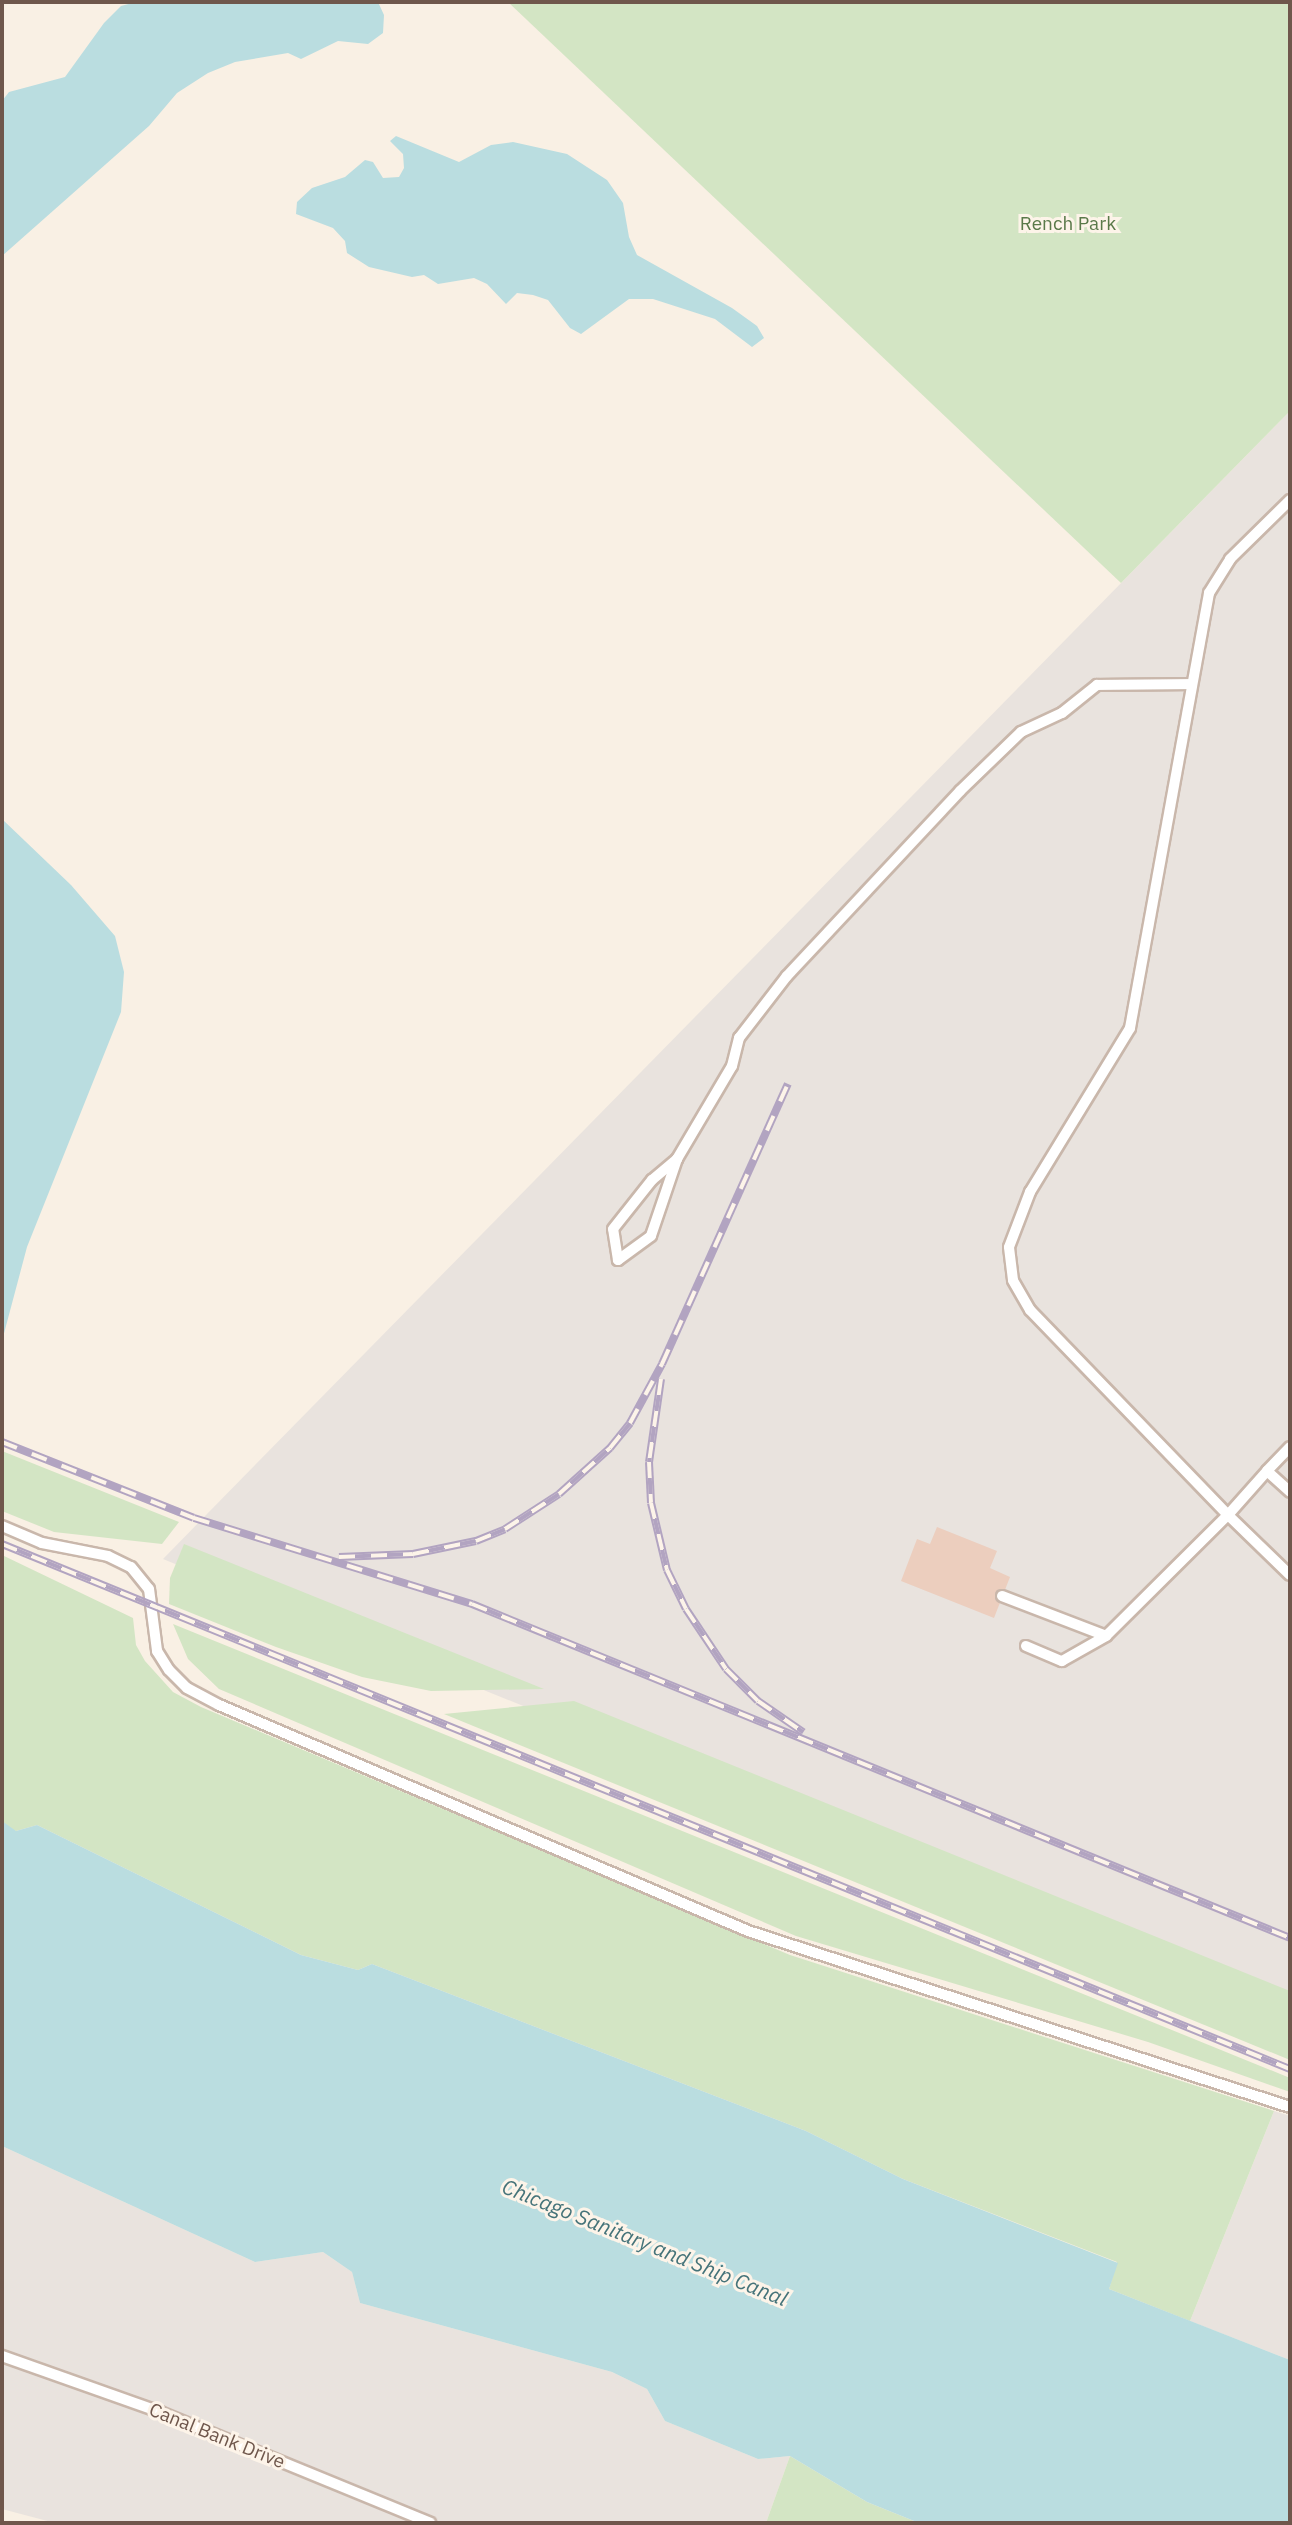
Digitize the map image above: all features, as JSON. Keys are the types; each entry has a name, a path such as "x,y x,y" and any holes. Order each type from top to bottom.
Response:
{"lane":[{"path":"1290,500 1230,559 1209,593 1130,1028 1030,1192 1009,1247 1013,1280 1030,1310 1228,1515 1290,1575"},
{"path":"677,1159 652,1180 613,1228 618,1260 651,1237 677,1159 732,1066 738,1038 787,976 1021,732 1062,713 1097,685 1192,684"},
{"path":"1026,1646 1062,1661 1107,1636 1228,1515 1290,1447"},
{"path":"1268,1471 1290,1492"},
{"path":"2,1526 42,1543 107,1556 131,1567 149,1589 157,1651 169,1670 187,1688 219,1706 748,1931 1290,2107"},
{"path":"1002,1596 1107,1636"},
{"name":"Canal Bank Drive","path":"2,2356 160,2412 430,2523"}],"shaded area":[{"path":"1290,411 1290,2019 163,1559 206,1515"},
{"path":"1274,2111 1290,2116 1290,2360 1190,2321"},
{"path":"2,2146 255,2262 323,2252 352,2272 360,2303 612,2372 647,2389 665,2421 758,2459 790,2456 766,2523 55,2523 2,2509"}],"green space":[{"name":"Rench Park","path":"508,2 1290,2 1290,411 1121,583"},
{"path":"2,1451 179,1522 162,1544 54,1532 2,1511"},
{"path":"184,1544 544,1689 431,1691 362,1677 276,1647 169,1604 170,1578"},
{"path":"2,1555 133,1618 136,1645 145,1661 173,1692 201,1707 790,1955 1274,2111 1190,2321 1109,2289 1117,2262 903,2179 806,2131 372,1964 358,1970 301,1955 37,1825 16,1831 4,1827"},
{"path":"173,1624 1290,2078 1290,2092 1148,2042 796,1936 219,1689 188,1659"},
{"path":"574,1701 1290,1991 1290,2060 444,1714"},
{"path":"790,2456 867,2502 919,2523 766,2523"}],"water":[{"path":"136,2 378,2 384,15 383,33 368,44 338,41 301,59 288,53 235,62 208,73 177,93 149,126 2,256 2,101 9,92 65,77 104,23 121,6"},
{"path":"396,136 459,162 491,145 513,142 567,154 607,180 623,203 629,237 637,255 732,308 757,326 764,338 752,347 715,319 653,299 629,299 581,334 570,328 548,300 533,295 517,293 506,304 487,284 474,278 438,284 424,275 412,277 369,267 347,253 345,241 333,228 296,214 297,202 312,188 345,177 365,160 373,162 383,178 399,177 404,168 403,154 390,141"},
{"path":"2,819 71,885 115,936 124,972 121,1012 27,1247 2,1341"},
{"name":"Chicago Sanitary and Ship Canal","path":"2,1821 16,1831 37,1825 301,1955 358,1970 372,1964 806,2131 903,2179 1118,2263 1109,2289 1290,2360 1290,2523 919,2523 867,2502 790,2456 758,2459 665,2421 647,2389 612,2372 360,2303 352,2272 323,2252 255,2262 2,2146"}],"building":[{"path":"937,1527 997,1551 990,1568 1010,1577 994,1618 901,1581 917,1539 930,1544"}],"railway":[{"path":"339,1557 413,1554 476,1541 505,1529 559,1494 610,1448 630,1423 662,1364 788,1084"},
{"path":"661,1379 649,1462 651,1503 667,1570 686,1609 726,1669 758,1701 803,1732"},
{"path":"2,1442 194,1518 472,1604 1290,1938"},
{"path":"2,1544 1290,2069"}]}
